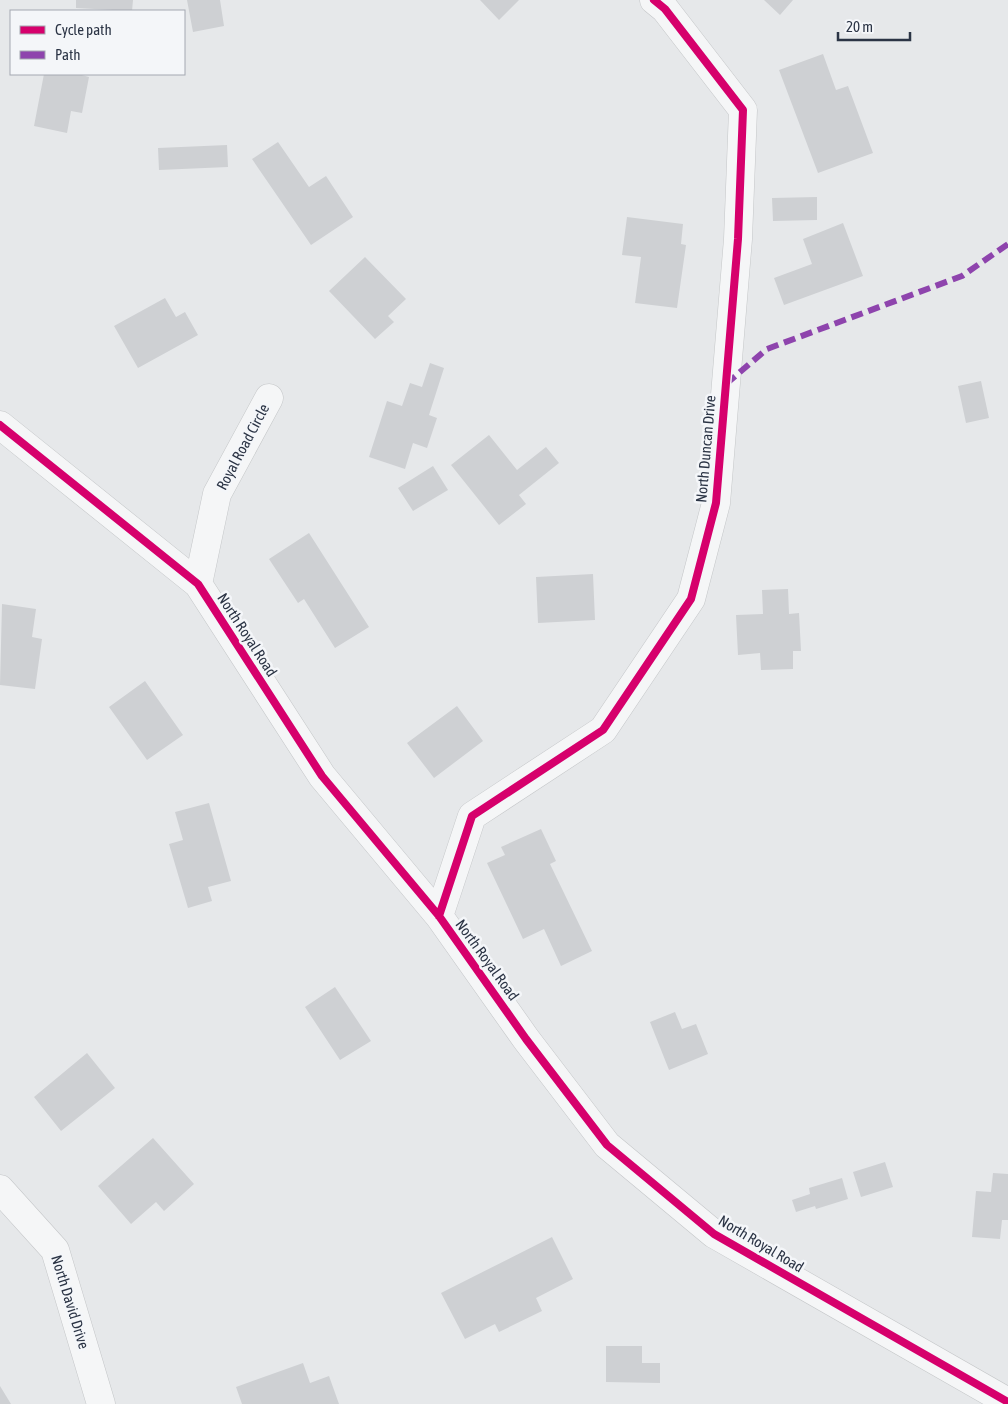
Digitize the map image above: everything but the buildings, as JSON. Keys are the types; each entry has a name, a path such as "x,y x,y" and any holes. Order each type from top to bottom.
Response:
{"street":[{"name":"North Duncan Drive","path":"439,916 472,816 603,730 691,599 716,503 738,239 743,110 665,8 654,0"},
{"name":"Royal Road Circle","path":"198,584 217,494 269,398"},
{"name":"North Royal Road","path":"0,425 198,584 322,776 439,916 526,1039 607,1145 714,1234 1008,1402"},
{"name":"North David Drive","path":"0,1189 54,1250 101,1404"}],"marked path":[{"path":"726,384 767,349 962,276 1008,244"}],"cycle path":[{"path":"439,916 472,816 603,730 691,599 716,503 738,239 743,110 665,9 654,0"},
{"path":"0,425 198,584 322,776 439,916 526,1039 607,1145 714,1234 1008,1402"}]}
